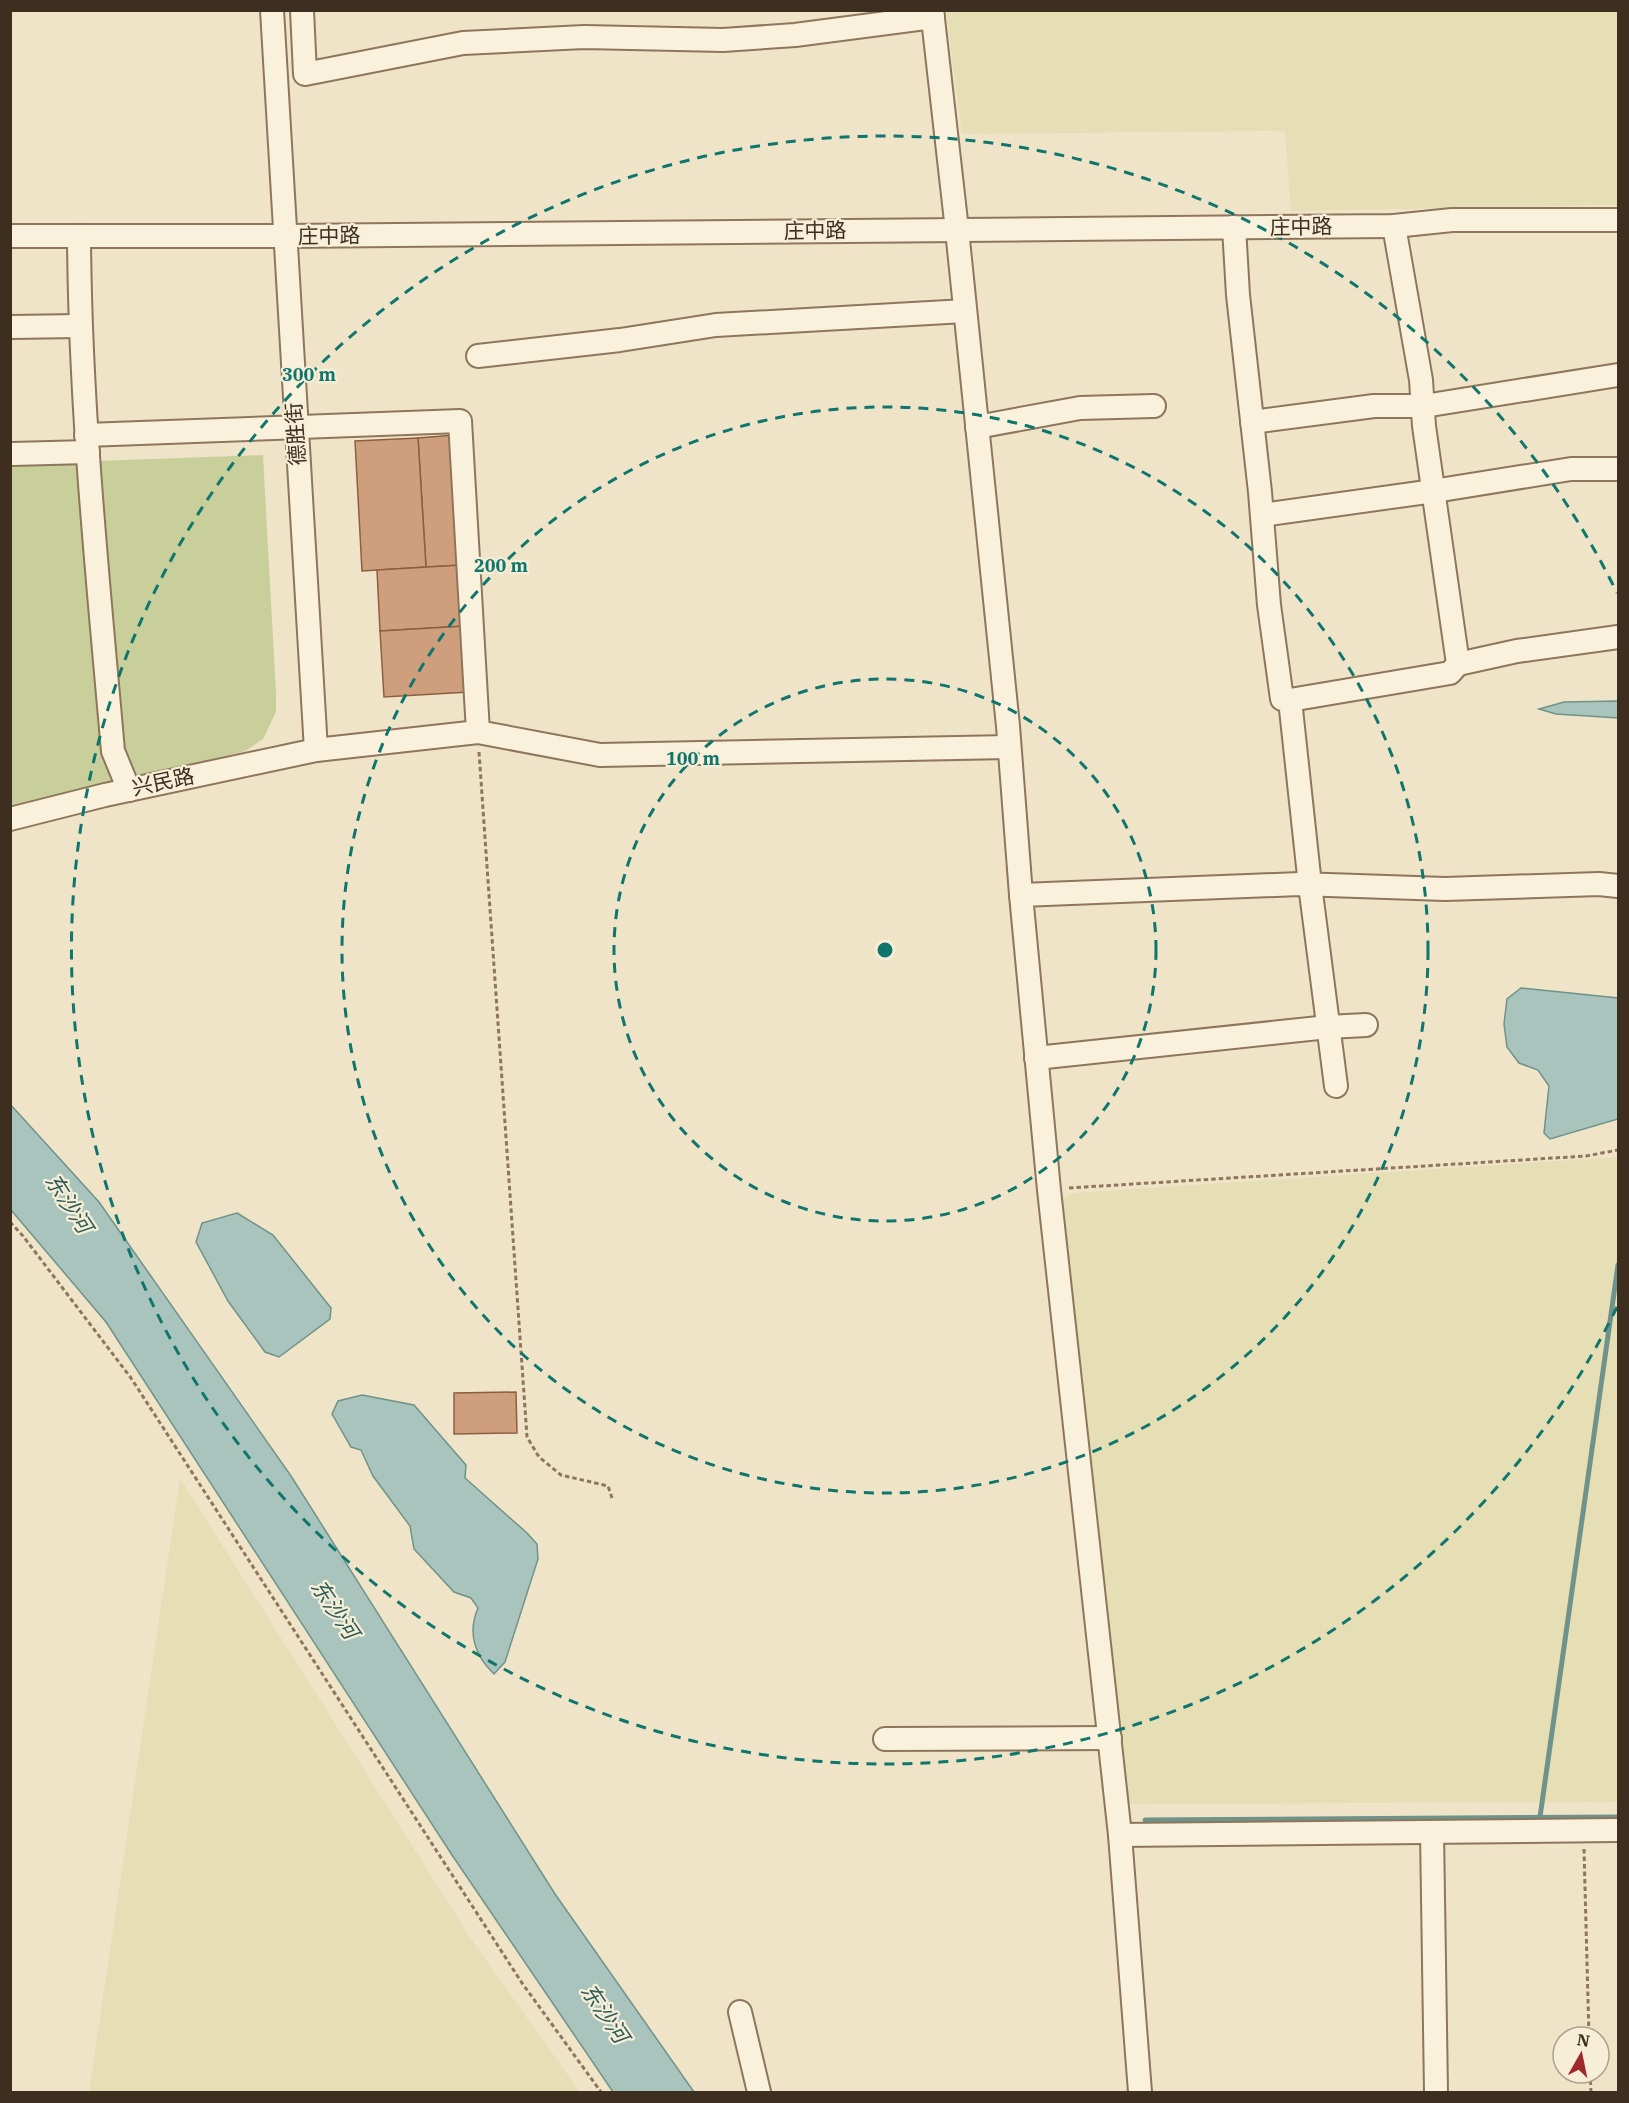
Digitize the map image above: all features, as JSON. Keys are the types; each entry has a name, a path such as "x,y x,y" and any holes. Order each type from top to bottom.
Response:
{"street":[{"name":"德胜街","path":"272,10 316,750"},
{"path":"302,10 305,74 463,43 584,37 723,40 795,35 932,14 957,230 1009,747 1020,895 1049,1190 1120,1835 1140,2092"},
{"name":"庄中路","path":"10,236 284,236 1394,226 1452,220 1618,220"},
{"path":"1394,226 1424,406 1458,664"},
{"path":"1234,227 1238,295 1262,515 1269,605 1282,699 1290,700 1450,673 1458,664 1517,651 1618,637"},
{"path":"79,236 80,326 87,443 113,751 129,790"},
{"path":"478,356 620,340 716,325 965,311"},
{"path":"10,327 80,326"},
{"path":"1252,422 1374,406 1424,406 1618,375"},
{"path":"977,426 1080,408 1154,406"},
{"path":"12,454 87,443 296,427 460,422 478,732"},
{"path":"1262,515 1571,469 1618,468"},
{"path":"1290,700 1310,885 1336,1086"},
{"name":"兴民路","path":"10,819 129,790 316,750 478,732 600,755 1009,747"},
{"path":"1020,895 1310,885 1444,890 1599,884 1618,886"},
{"path":"1036,1058 1366,1025"},
{"path":"885,1738 1110,1738"},
{"path":"1120,1835 1618,1830"},
{"path":"1432,1832 1436,2092"},
{"path":"740,2012 759,2092"}],"path":[{"path":"478,732 527,1437 539,1457 561,1475 608,1486 612,1497"},
{"path":"1049,1190 1586,1156 1618,1150"},
{"path":"10,1222 131,1378 522,1983 601,2092"},
{"path":"1583,1829 1589,2025"}],"shaded area":[{"path":"946,11 1618,11 1618,205 1291,211 1285,131 962,134"},
{"path":"1618,1157 1618,1802 1124,1804 1058,1205 1063,1198 1073,1193"},
{"path":"180,1478 471,1939 580,2092 89,2092"}],"green space":[{"path":"263,455 276,712 263,739 245,751 11,812 11,464"}],"water":[{"path":"1618,701 1618,718 1556,714 1539,709 1564,702"},
{"path":"1521,988 1618,998 1618,1119 1550,1139 1544,1133 1549,1086 1538,1070 1519,1063 1507,1047 1504,1024 1507,999"},
{"name":"东沙河","path":"10,1104 99,1202 291,1476 555,1894 694,2092 613,2092 452,1855 106,1322 11,1210"},
{"path":"237,1213 273,1235 331,1308 330,1319 279,1357 265,1352 228,1301 196,1242 202,1223"},
{"path":"362,1395 414,1405 466,1465 465,1478 537,1544 538,1559 505,1662 494,1674 482,1660 475,1644 473,1626 478,1608 471,1598 454,1592 414,1549 410,1526 373,1476 361,1450 351,1447 332,1414 338,1401"}],"building":[{"path":"454,435 462,565 426,567 418,438"},
{"path":"418,438 426,567 362,571 355,441"},
{"path":"462,565 465,626 380,631 377,570"},
{"path":"465,626 469,692 384,697 380,631"},
{"path":"516,1392 517,1433 454,1434 454,1393"}],"waterway":[{"path":"1540,1817 1618,1265"},
{"path":"1145,1820 1618,1817"}]}
